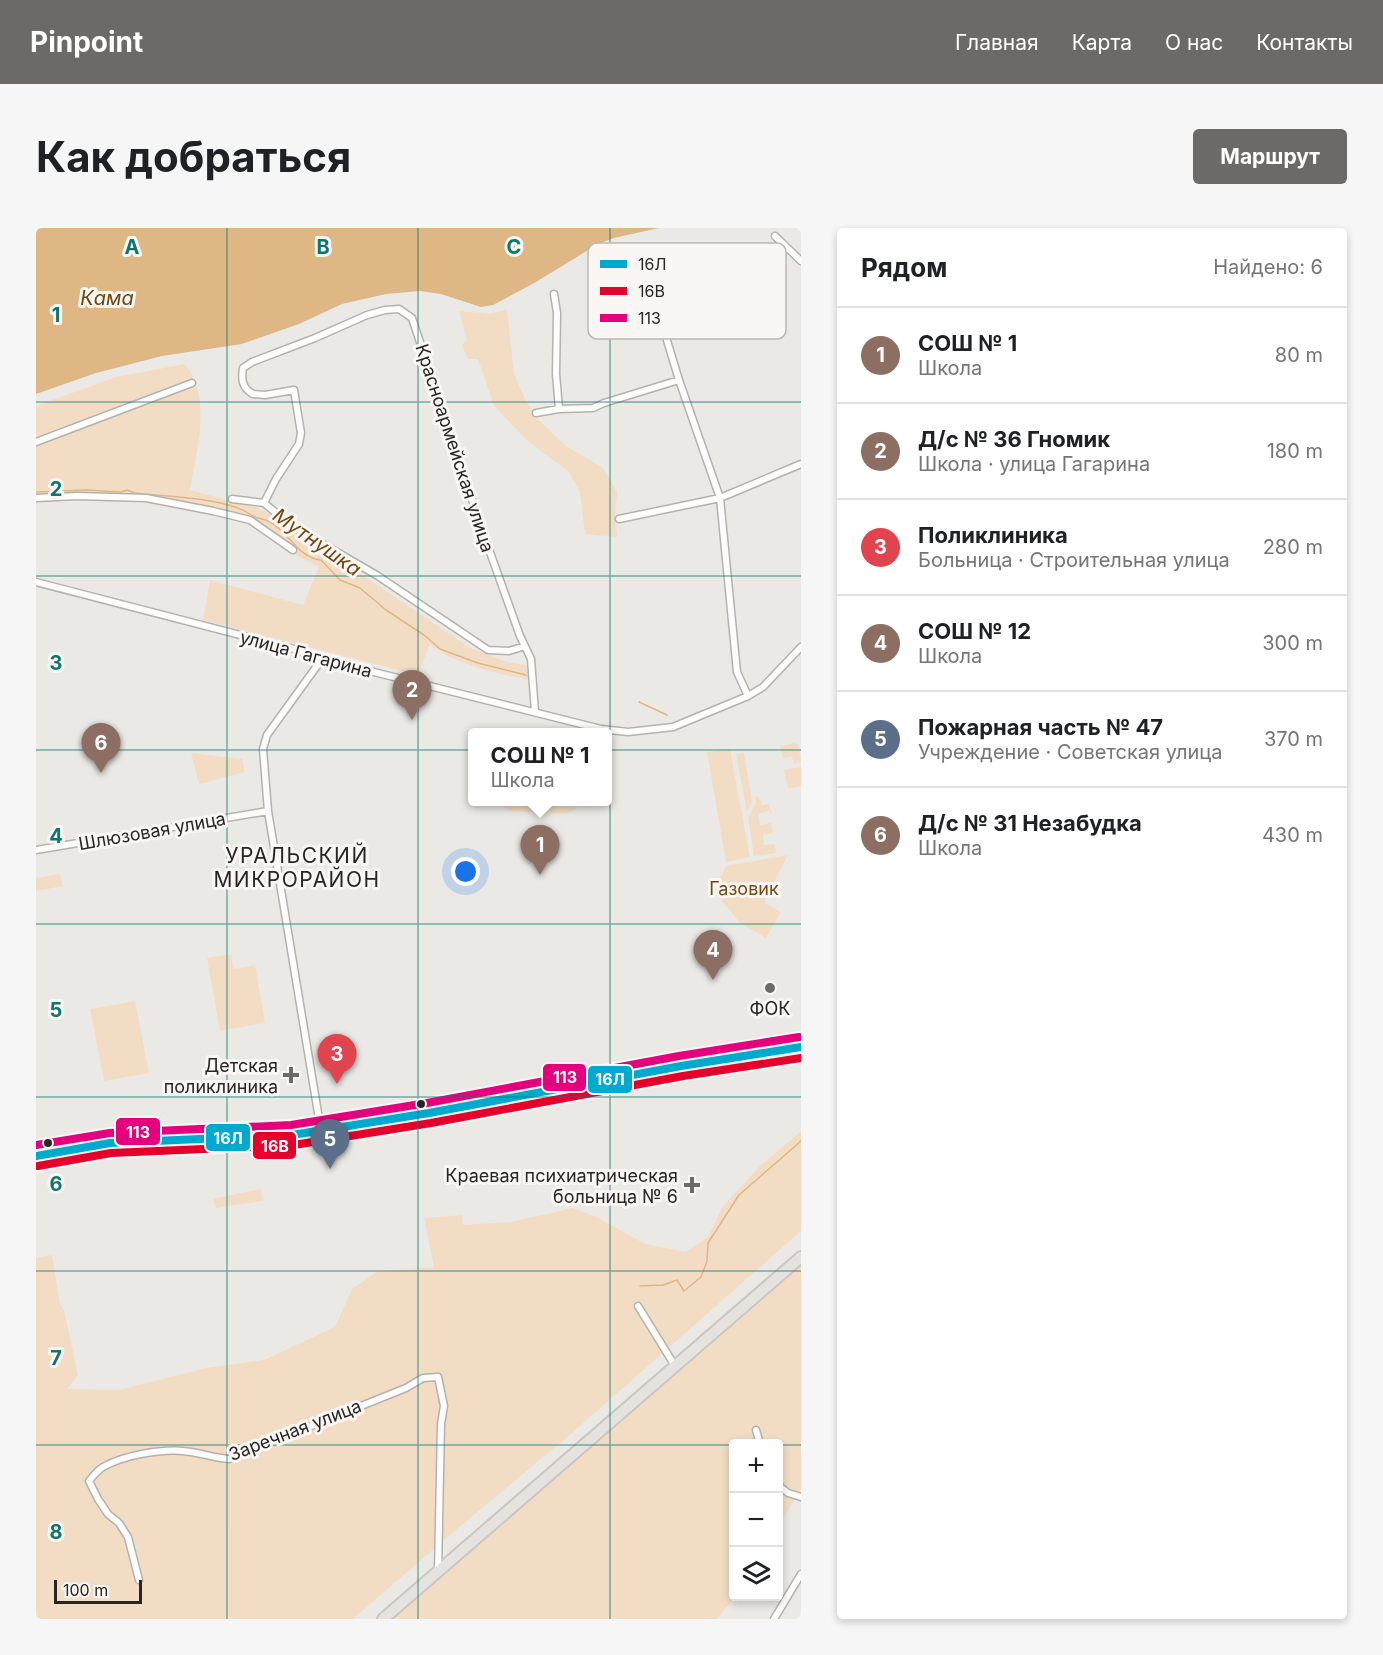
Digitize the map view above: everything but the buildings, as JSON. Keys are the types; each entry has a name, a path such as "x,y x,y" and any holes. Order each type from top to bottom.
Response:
{"main road":[{"path":"36,1156 110,1143 280,1137 801,1047"},
{"path":"383,1619 801,1257"}],"street":[{"path":"775,236 782,243"},
{"path":"786,247 801,261"},
{"path":"554,294 557,313 556,374 559,409"},
{"name":"Красноармейская улица","path":"264,503 276,479 299,444 301,433 294,390 266,395 253,394 244,387 241,378 243,368 252,362 367,315 399,309 406,312 412,318 455,451 525,646"},
{"path":"667,339 720,498 737,672 748,696"},
{"path":"536,413 559,409 593,408 680,380"},
{"path":"36,442 192,383"},
{"path":"619,519 720,498 801,464"},
{"path":"36,498 77,496 146,498 213,511 250,520 293,550"},
{"path":"232,499 264,503 292,526 378,576 488,650 509,651 525,646 531,659 535,712"},
{"name":"улица Гагарина","path":"36,582 294,649 322,660 597,728"},
{"name":"улица Гагарина","path":"612,730 628,732 673,727 748,696 763,687 801,647"},
{"path":"321,1131 268,811 262,749 267,735 322,660"},
{"name":"Шлюзовая улица","path":"36,850 268,811"},
{"path":"638,1306 675,1366"},
{"name":"Заречная улица","path":"139,1580 128,1537 119,1523 108,1514 89,1481 102,1468 135,1456 166,1451 190,1451 229,1459 405,1388 423,1378 438,1377 444,1406 441,1425 438,1572"},
{"path":"756,1430 759,1439"},
{"path":"783,1489 801,1497"},
{"path":"774,1619 801,1574"}],"green space":[{"path":"507,309 514,374 526,401 540,421 566,446 603,468 617,492 615,515 617,537 585,534 580,492 569,472 529,442 494,406 478,359 468,359 462,345 467,339 459,311 491,314"},
{"path":"185,364 193,377 200,408 199,442 190,490 255,507 273,515 472,649 504,661 535,667 535,681 466,663 452,658 430,644 418,675 203,620 210,580 303,605 319,567 293,553 251,518 145,496 36,498 36,406 116,377"},
{"path":"795,743 799,745 801,762 794,764 792,757 783,758 780,746"},
{"path":"730,749 750,857 726,862 707,752"},
{"path":"191,753 242,759 245,772 199,784"},
{"path":"744,753 752,802 747,812 736,754"},
{"path":"801,767 801,786 788,789 784,770"},
{"path":"759,796 762,805 769,804 772,816 769,811 758,814 760,825 771,823 773,833 763,835 764,845 775,844 776,853 754,856 748,818 756,803 755,797"},
{"path":"503,806 578,806 575,810 566,814 511,811"},
{"name":"Газовик","path":"788,855 765,900 766,904 781,912 766,938 740,923 714,891 726,866"},
{"path":"60,874 63,886 36,891 36,878"},
{"path":"231,954 233,969 255,965 265,1023 220,1031 207,958"},
{"path":"135,1001 149,1073 104,1081 90,1009"},
{"path":"801,1131 801,1231 572,1433 353,1619 36,1619 36,1258 52,1255 60,1304 64,1310 78,1375 67,1389 118,1390 206,1368 264,1360 335,1327 352,1289 377,1272 434,1267 424,1218 462,1215 463,1225 510,1222 573,1208 597,1217 645,1244 686,1252 708,1237 723,1206 761,1165"},
{"path":"261,1189 263,1201 216,1208 213,1200 217,1198"},
{"path":"801,1262 801,1489 783,1519 783,1439 729,1439 729,1601 732,1601 717,1619 390,1619"}],"water":[{"name":"Кама","path":"36,228 659,228 601,243 588,243 588,250 493,305 481,307 441,294 420,291 386,294 342,304 299,324 242,344 162,356 96,373 36,394"}],"waterway":[{"name":"Мутнушка","path":"36,492 87,490 121,492 127,490 135,493 206,500 233,506 277,526 306,555 321,560 340,580 360,588 440,649 478,663 526,675"},
{"name":"Мутнушка","path":"639,702 667,715"},
{"name":"Мутнушка","path":"640,1286 663,1285 677,1280 684,1291 701,1277 707,1261 708,1243 739,1195 801,1141"}],"transit line":[{"name":"113","path":"36,1145 110,1133 291,1125 799,1037"},
{"name":"16Л","path":"36,1156 110,1143 292,1135 801,1047"},
{"name":"16В","path":"38,1166 111,1153 294,1145 431,1123 683,1076 801,1058"}],"place":[{"name":"Д/с № 36 Гномик","path":"412,720"},
{"name":"Д/с № 31 Незабудка","path":"101,773"},
{"name":"СОШ № 1","path":"540,875"},
{"name":"СОШ № 12","path":"713,980"},
{"name":"ФОК","path":"770,988"},
{"name":"Детская поликлиника","path":"291,1075"},
{"name":"Поликлиника","path":"337,1084"},
{"name":"Пожарная часть № 47","path":"330,1169"},
{"name":"Краевая психиатрическая больница № 6","path":"692,1185"}],"district":[{"name":"УРАЛЬСКИЙ МИКРОРАЙОН","path":"297,867"}]}
